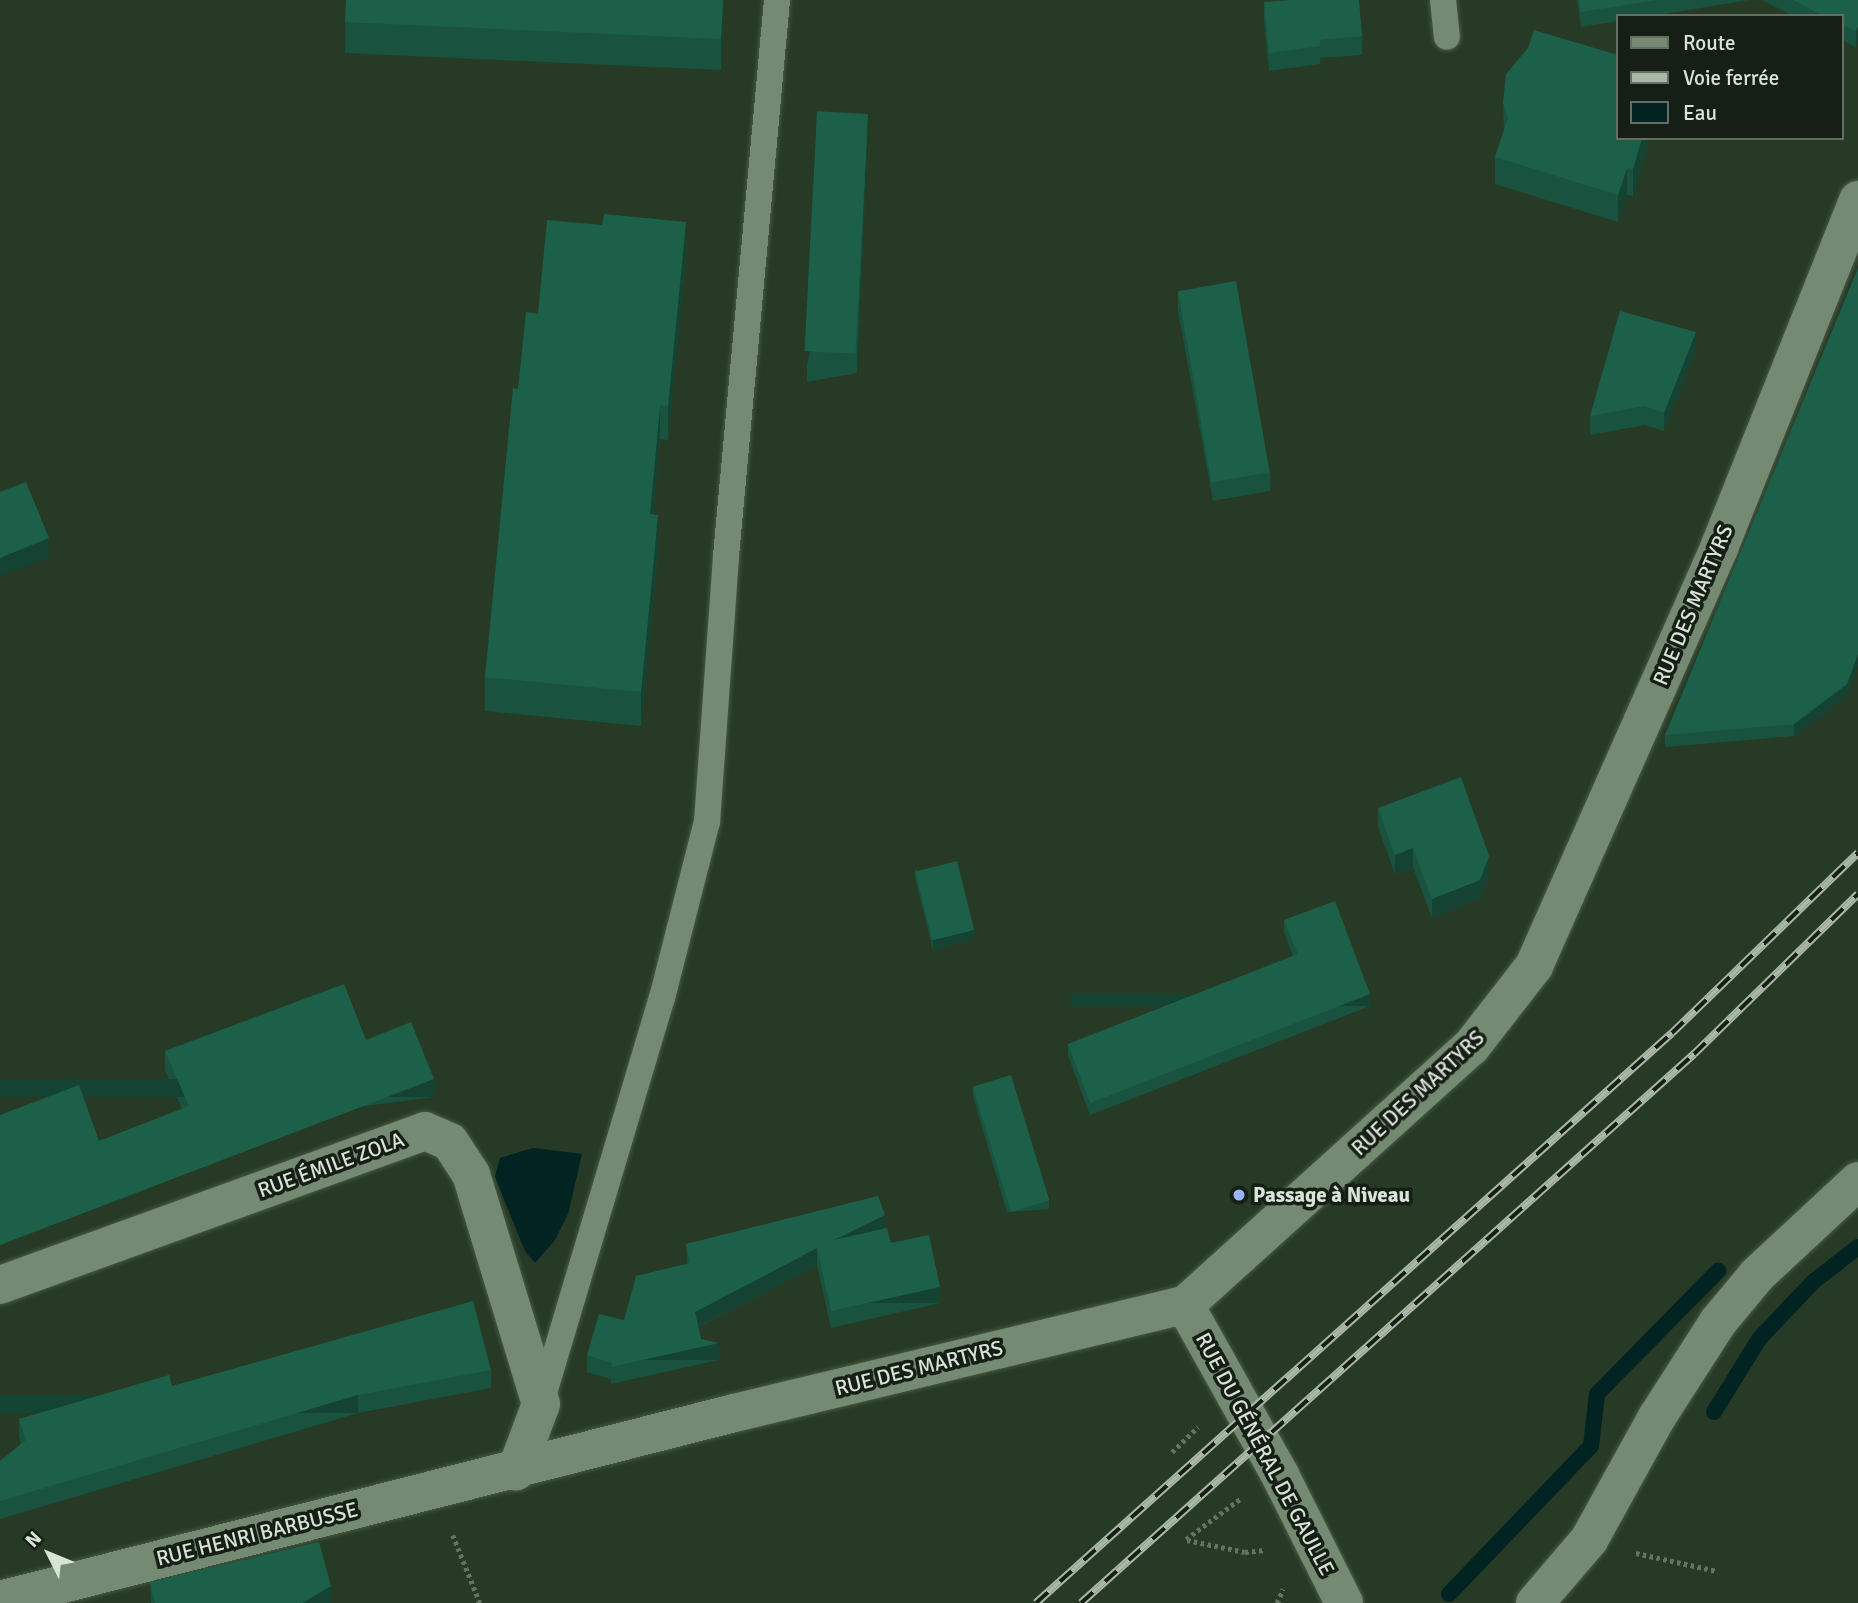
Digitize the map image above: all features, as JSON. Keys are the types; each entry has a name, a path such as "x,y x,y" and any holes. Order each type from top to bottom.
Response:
{"street":[{"name":"RUE DES MARTYRS","path":"516,1471 734,1413 1185,1305 1471,1047 1534,966 1718,548 1858,201"},
{"name":"RUE ÉMILE ZOLA","path":"0,1285 425,1131 450,1142 471,1174 541,1405"},
{"path":"1822,1213 1858,1164"},
{"path":"1535,1603 1588,1540 1657,1417 1718,1322 1757,1275 1858,1181"},
{"name":"RUE DU GÉNÉRAL DE GAULLE","path":"1185,1305 1277,1471 1344,1603"},
{"path":"516,1471 541,1405"},
{"name":"RUE HENRI BARBUSSE","path":"0,1600 435,1488 516,1471"}],"lane":[{"path":"541,1405 662,998 707,822 777,0"},
{"path":"1443,0 1447,37"}],"path":[{"path":"1277,1471 1186,1540 1245,1552 1314,1545"},
{"path":"435,1488 480,1603"},
{"path":"1588,1540 1717,1571"}],"water":[{"path":"533,1148 582,1154 568,1214 555,1240 535,1263 525,1251 495,1177 500,1158"}],"building":[{"path":"346,0 723,0 721,39 345,22"},
{"path":"1359,0 1362,36 1320,40 1320,46 1269,53 1264,2"},
{"path":"1579,0 1655,0 1581,12"},
{"path":"1793,0 1858,0 1856,31 1844,26 1844,14 1820,14"},
{"path":"1534,30 1616,54 1616,140 1641,140 1633,169 1627,168 1618,195 1495,157 1508,118 1503,102 1506,74 1528,48"},
{"path":"817,111 868,114 855,354 805,351"},
{"path":"604,214 686,222 668,406 660,405 650,514 658,515 641,692 485,677 513,388 518,389 526,312 538,314 547,220 602,225"},
{"path":"1858,268 1858,654 1847,684 1794,724 1665,735"},
{"path":"1236,281 1270,472 1212,482 1178,291"},
{"path":"1620,311 1696,332 1664,413 1645,406 1590,416"},
{"path":"26,482 49,538 0,558 0,492"},
{"path":"1461,777 1489,856 1480,880 1432,899 1413,848 1395,855 1378,808"},
{"path":"957,861 974,930 932,940 915,871"},
{"path":"1335,901 1370,994 1090,1103 1068,1044 1298,954 1284,920"},
{"path":"344,984 366,1040 411,1022 434,1079 0,1245 0,1115 79,1085 99,1141 189,1106 165,1051"},
{"path":"1011,1075 1049,1200 1011,1212 973,1087"},
{"path":"878,1196 885,1215 834,1240 887,1228 891,1243 929,1235 940,1287 831,1311 817,1248 695,1312 701,1339 719,1343 611,1367 612,1363 587,1355 599,1314 624,1320 636,1276 690,1263 686,1244"},
{"path":"473,1301 491,1370 358,1395 0,1501 0,1461 26,1440 19,1419 169,1375 172,1386"},
{"path":"319,1542 331,1586 302,1603 155,1603 150,1582"}],"waterway":[{"path":"1714,1412 1759,1339 1813,1282 1858,1247"},
{"path":"1449,1594 1591,1446 1597,1394 1718,1271"}],"railway":[{"path":"1036,1603 1672,1033 1858,853"},
{"path":"1081,1603 1694,1054 1858,894"}],"place":[{"name":"Passage à Niveau","path":"1239,1195"}]}
